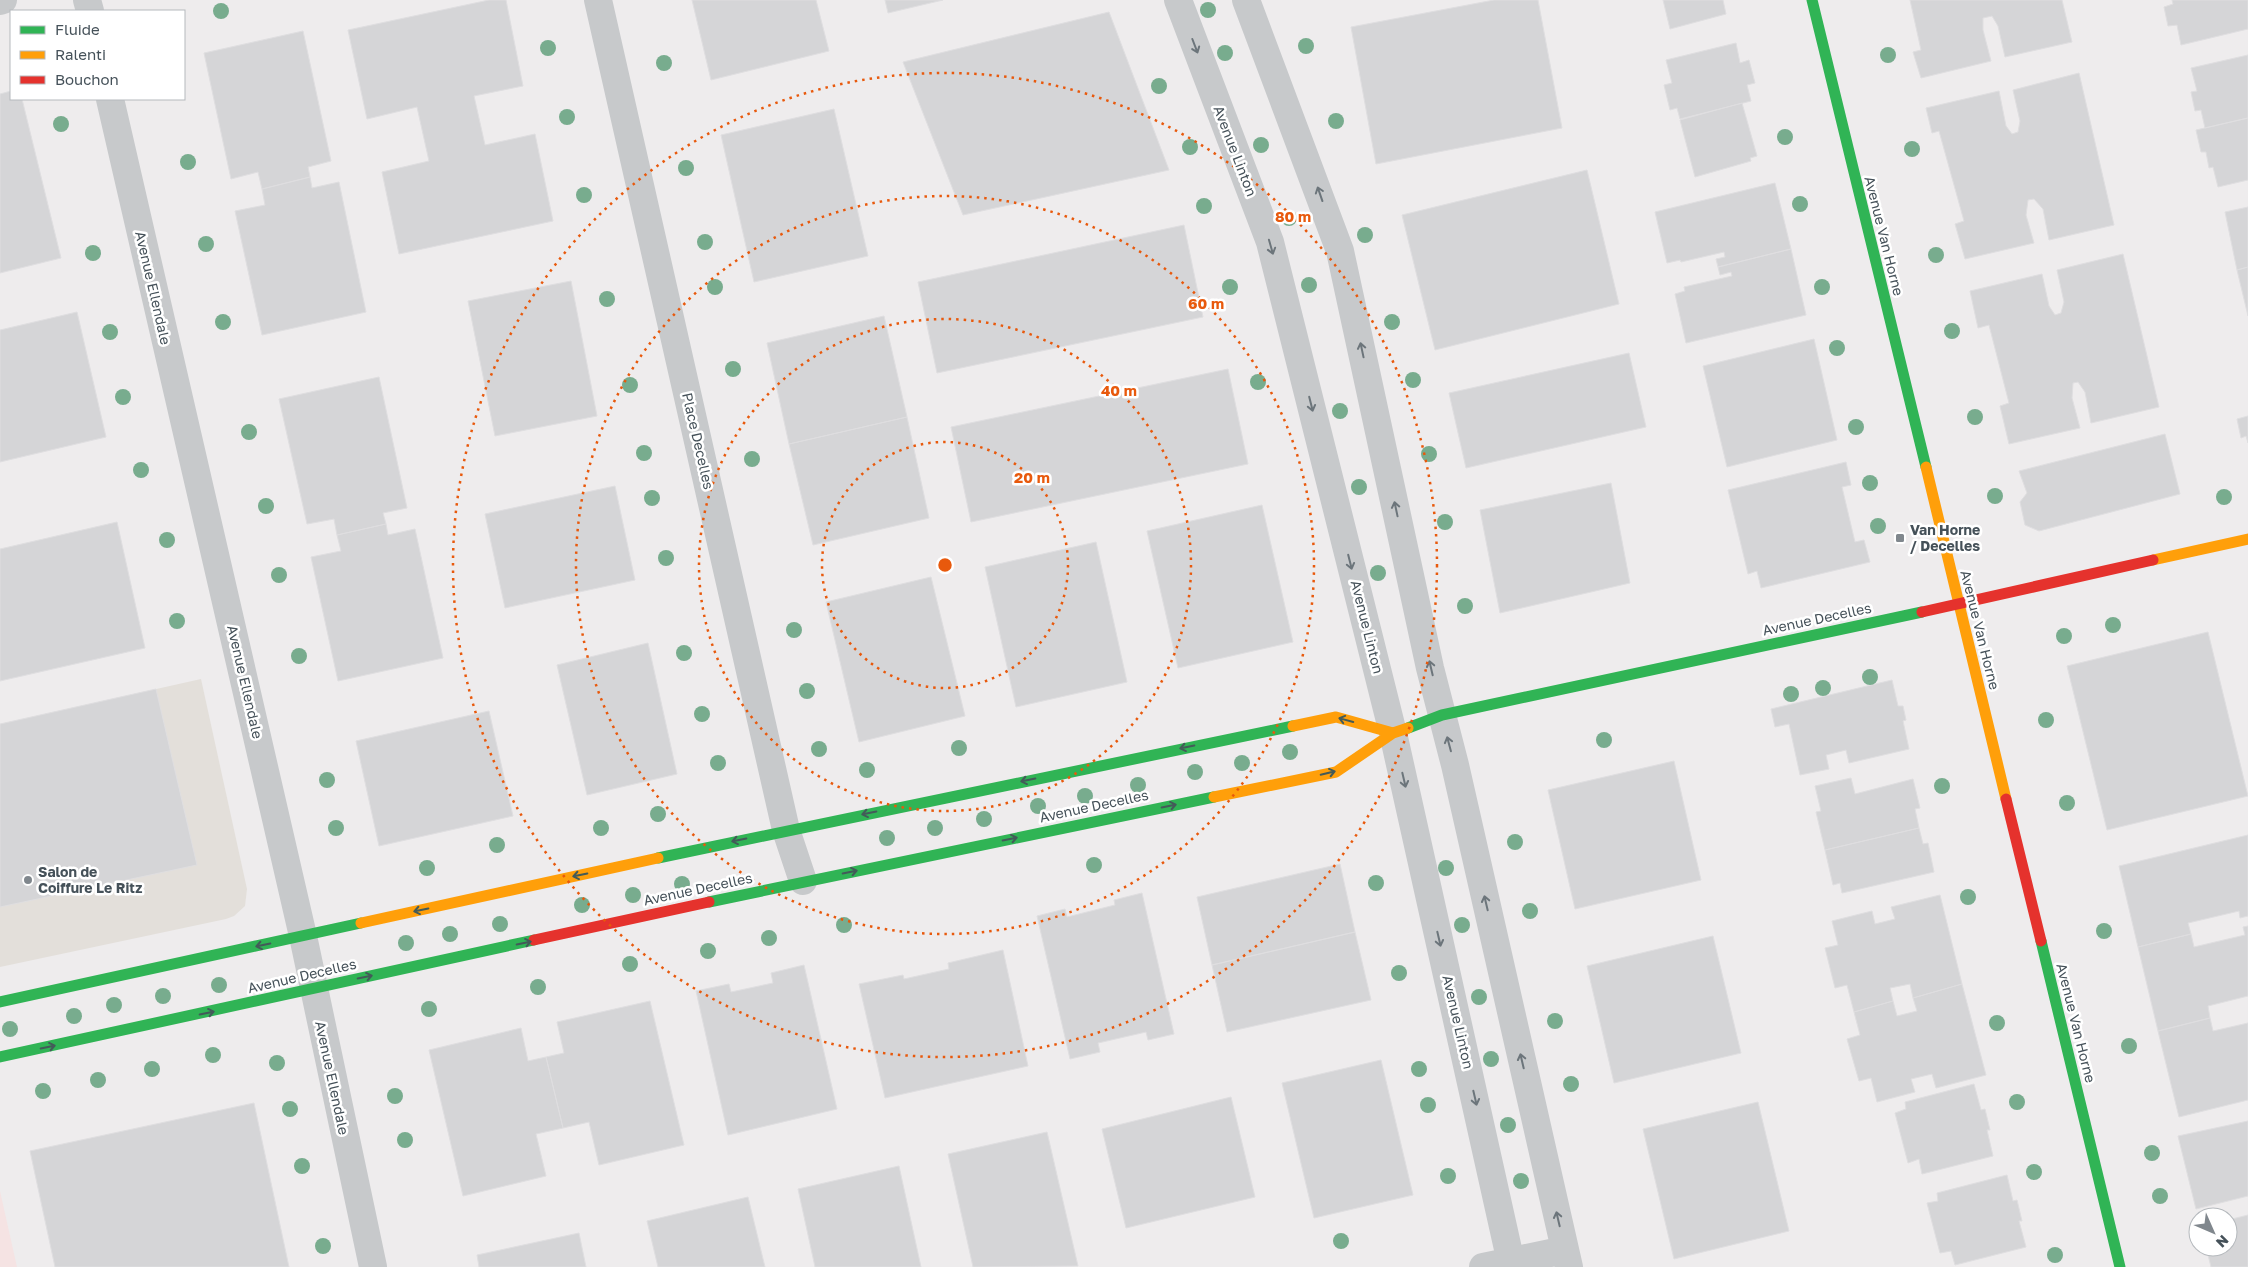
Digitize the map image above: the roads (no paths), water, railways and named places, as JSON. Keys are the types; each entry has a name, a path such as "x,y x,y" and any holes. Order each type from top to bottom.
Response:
{"street":[{"name":"Place Decelles","path":"598,0 786,830 803,882"},
{"name":"Avenue Linton","path":"1178,0 1270,242 1393,733 1512,1264"},
{"path":"1246,0 1340,251 1442,715 1567,1259 1483,1267"},
{"name":"Avenue Van Horne","path":"1812,0 2120,1267"},
{"name":"Avenue Ellendale","path":"110,100 304,936 313,988 373,1267"},
{"name":"Avenue Decelles","path":"0,1057 803,882 1336,772 1393,733 1442,715 1959,604 2248,539"},
{"path":"0,1002 786,830 1336,717 1393,733"}],"place":[{"name":"Van Horne / Decelles","path":"1900,538"},
{"name":"Salon de Coiffure Le Ritz","path":"28,880"}]}
